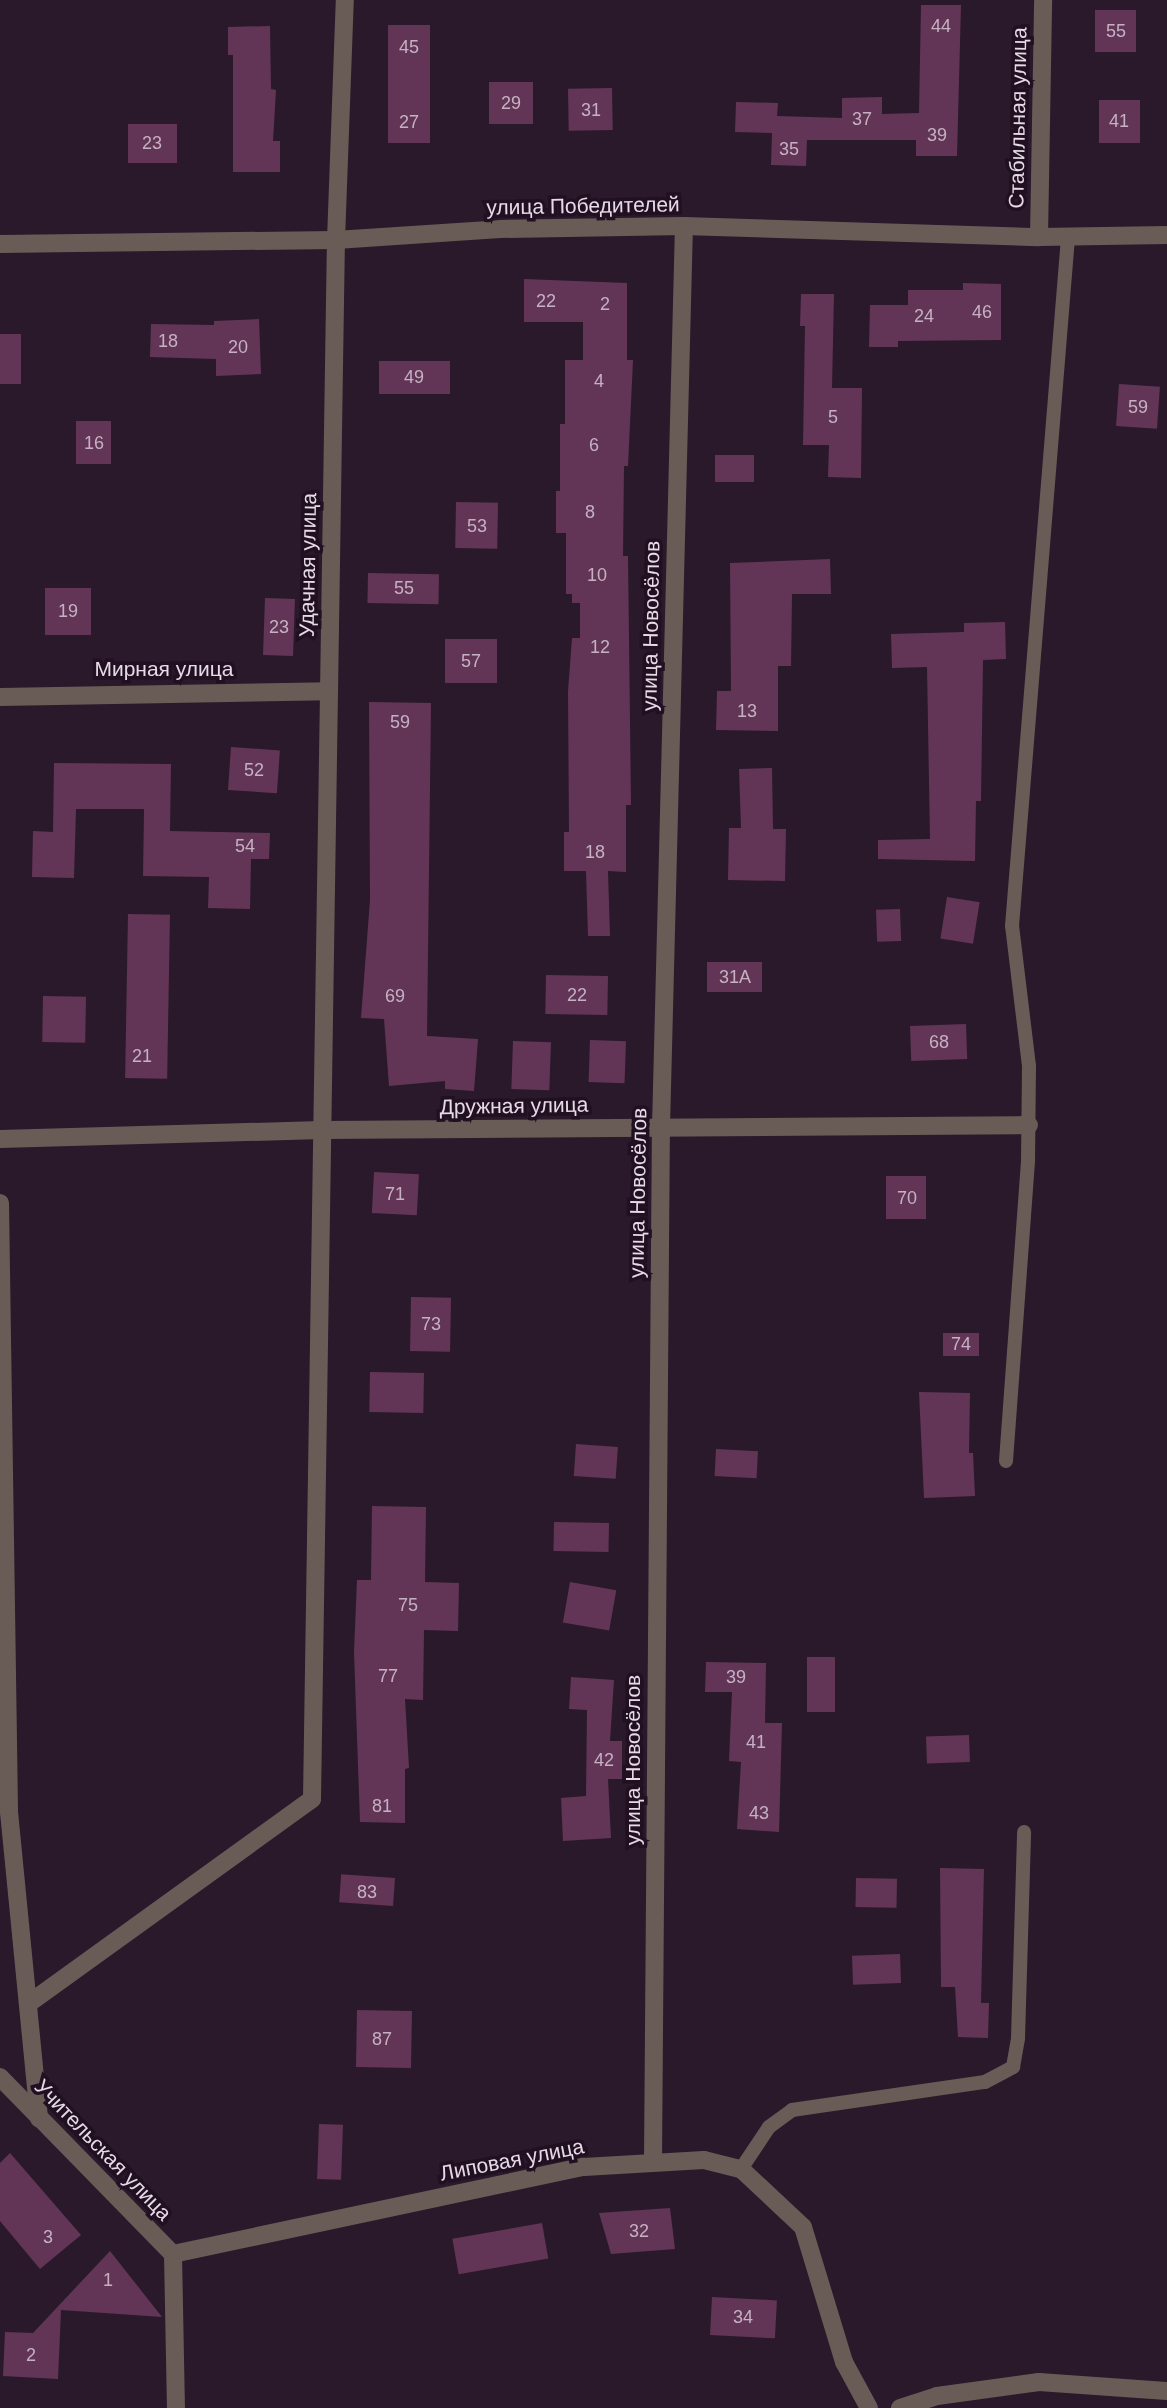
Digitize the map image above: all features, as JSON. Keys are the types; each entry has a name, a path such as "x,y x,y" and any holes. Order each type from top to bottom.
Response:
{"street":[{"name":"Удачная улица","path":"28,2004 312,1799 336,240 345,0"},
{"name":"Стабильная улица","path":"1039,237 1043,0"},
{"name":"улица Победителей","path":"0,244 336,240 500,229 684,226 1039,237 1167,235"},
{"name":"улица Новосёлов","path":"653,2160 661,1127 684,226"},
{"name":"Мирная улица","path":"0,697 328,691"},
{"name":"Дружная улица","path":"0,1139 321,1130 1029,1125"},
{"path":"0,1203 9,1812 39,2119"},
{"name":"Учительская улица","path":"0,2077 173,2254"},
{"name":"Липовая улица","path":"173,2254 584,2167 653,2160 704,2160 741,2169 803,2227 844,2362 869,2408"},
{"path":"173,2254 176,2408"},
{"path":"900,2408 937,2396 1039,2382 1167,2391"}],"lane":[{"path":"1006,1461 1029,1125 1029,1066 1012,926 1068,237"},
{"path":"741,2169 769,2127 792,2110 985,2082 1013,2067 1018,2038 1024,1832"}],"building":[{"path":"921,5 961,5 957,156 916,156 916,140 807,140 806,166 771,165 772,133 735,132 736,102 778,103 777,116 842,118 842,98 882,97 882,114 919,113"},
{"path":"1095,10 1136,10 1136,52 1095,52"},
{"path":"388,25 430,25 430,143 388,143"},
{"path":"270,26 271,89 276,90 273,141 280,141 280,172 233,172 233,55 228,55 228,27"},
{"path":"489,82 533,82 533,124 489,124"},
{"path":"612,88 613,130 569,131 568,89"},
{"path":"1099,100 1140,100 1140,143 1099,143"},
{"path":"128,124 177,124 177,163 128,163"},
{"path":"524,279 627,283 627,360 633,360 628,466 624,466 623,556 628,556 631,805 626,805 626,872 608,871 610,936 588,936 586,871 564,871 564,832 569,832 568,691 572,638 580,638 580,603 572,603 572,594 566,594 566,533 556,533 556,491 560,491 560,424 565,424 565,360 583,360 583,322 524,322"},
{"path":"963,283 1001,284 1001,340 898,341 898,347 869,347 870,305 908,305 908,290 963,290"},
{"path":"801,294 834,294 832,388 862,388 861,478 828,477 829,445 803,445 805,326 800,326"},
{"path":"259,319 261,374 216,376 216,359 150,357 151,324 214,325 214,321"},
{"path":"0,334 21,334 21,384 0,384"},
{"path":"379,361 450,361 450,394 379,394"},
{"path":"1119,384 1160,387 1157,429 1116,426"},
{"path":"76,421 111,421 111,464 76,464"},
{"path":"715,455 754,455 754,482 715,482"},
{"path":"456,502 498,503 497,549 455,548"},
{"path":"830,559 831,594 792,594 791,666 778,666 778,731 716,730 717,691 731,691 730,563"},
{"path":"368,573 439,574 438,604 367,603"},
{"path":"45,588 91,588 91,635 45,635"},
{"path":"265,598 295,599 293,656 263,655"},
{"path":"1005,622 1006,659 983,660 981,801 976,801 975,861 878,859 878,840 930,839 927,667 892,668 891,634 964,632 964,623"},
{"path":"445,639 497,639 497,683 445,683"},
{"path":"369,702 431,703 427,1036 478,1039 474,1091 445,1089 445,1081 389,1086 384,1019 361,1018 370,900"},
{"path":"231,747 280,750 277,793 228,790"},
{"path":"54,763 171,764 170,831 270,833 269,859 251,859 250,909 208,908 209,877 143,876 144,809 76,809 74,878 32,877 33,831 53,832"},
{"path":"772,768 773,829 786,829 785,881 728,880 729,828 741,828 739,769"},
{"path":"947,897 980,902 973,944 940,938"},
{"path":"900,909 901,941 877,942 876,910"},
{"path":"128,914 170,915 167,1079 125,1078"},
{"path":"707,962 762,962 762,992 707,992"},
{"path":"546,975 608,976 607,1015 545,1014"},
{"path":"43,996 86,997 85,1043 42,1042"},
{"path":"966,1024 967,1059 911,1061 910,1026"},
{"path":"590,1040 626,1041 625,1083 589,1082"},
{"path":"513,1041 551,1042 549,1090 511,1089"},
{"path":"374,1172 419,1174 417,1215 372,1213"},
{"path":"886,1176 926,1176 926,1219 886,1219"},
{"path":"411,1297 451,1298 450,1352 410,1351"},
{"path":"943,1333 979,1333 979,1356 943,1356"},
{"path":"370,1372 424,1373 423,1413 369,1412"},
{"path":"919,1392 970,1393 969,1453 973,1453 975,1496 924,1498"},
{"path":"576,1444 618,1447 616,1479 574,1476"},
{"path":"716,1449 758,1451 757,1478 715,1476"},
{"path":"372,1506 426,1507 425,1582 459,1583 458,1631 424,1630 423,1700 405,1699 409,1768 405,1769 405,1823 360,1822 354,1652 357,1580 371,1580"},
{"path":"554,1522 609,1523 608,1552 553,1551"},
{"path":"570,1582 616,1590 609,1631 563,1622"},
{"path":"807,1657 835,1657 835,1712 807,1712"},
{"path":"706,1662 766,1663 765,1723 782,1723 779,1832 737,1829 741,1762 729,1761 732,1692 705,1692"},
{"path":"571,1677 614,1680 610,1741 622,1741 622,1779 608,1779 611,1838 563,1841 561,1798 586,1796 587,1710 569,1709"},
{"path":"969,1735 970,1762 927,1763 926,1737"},
{"path":"940,1868 984,1869 981,2003 989,2003 988,2038 958,2037 955,1987 941,1987"},
{"path":"341,1874 395,1878 393,1906 339,1902"},
{"path":"856,1878 897,1879 896,1908 855,1907"},
{"path":"900,1954 901,1983 853,1985 852,1956"},
{"path":"357,2010 412,2011 411,2068 356,2067"},
{"path":"319,2124 343,2125 341,2180 317,2179"},
{"path":"10,2153 81,2235 40,2269 0,2221 0,2163"},
{"path":"670,2208 675,2249 611,2254 599,2213"},
{"path":"542,2223 548,2258 459,2274 452,2239"},
{"path":"110,2251 162,2317 61,2310 58,2379 3,2376 5,2332 33,2333"},
{"path":"712,2297 777,2300 775,2338 710,2335"}]}
